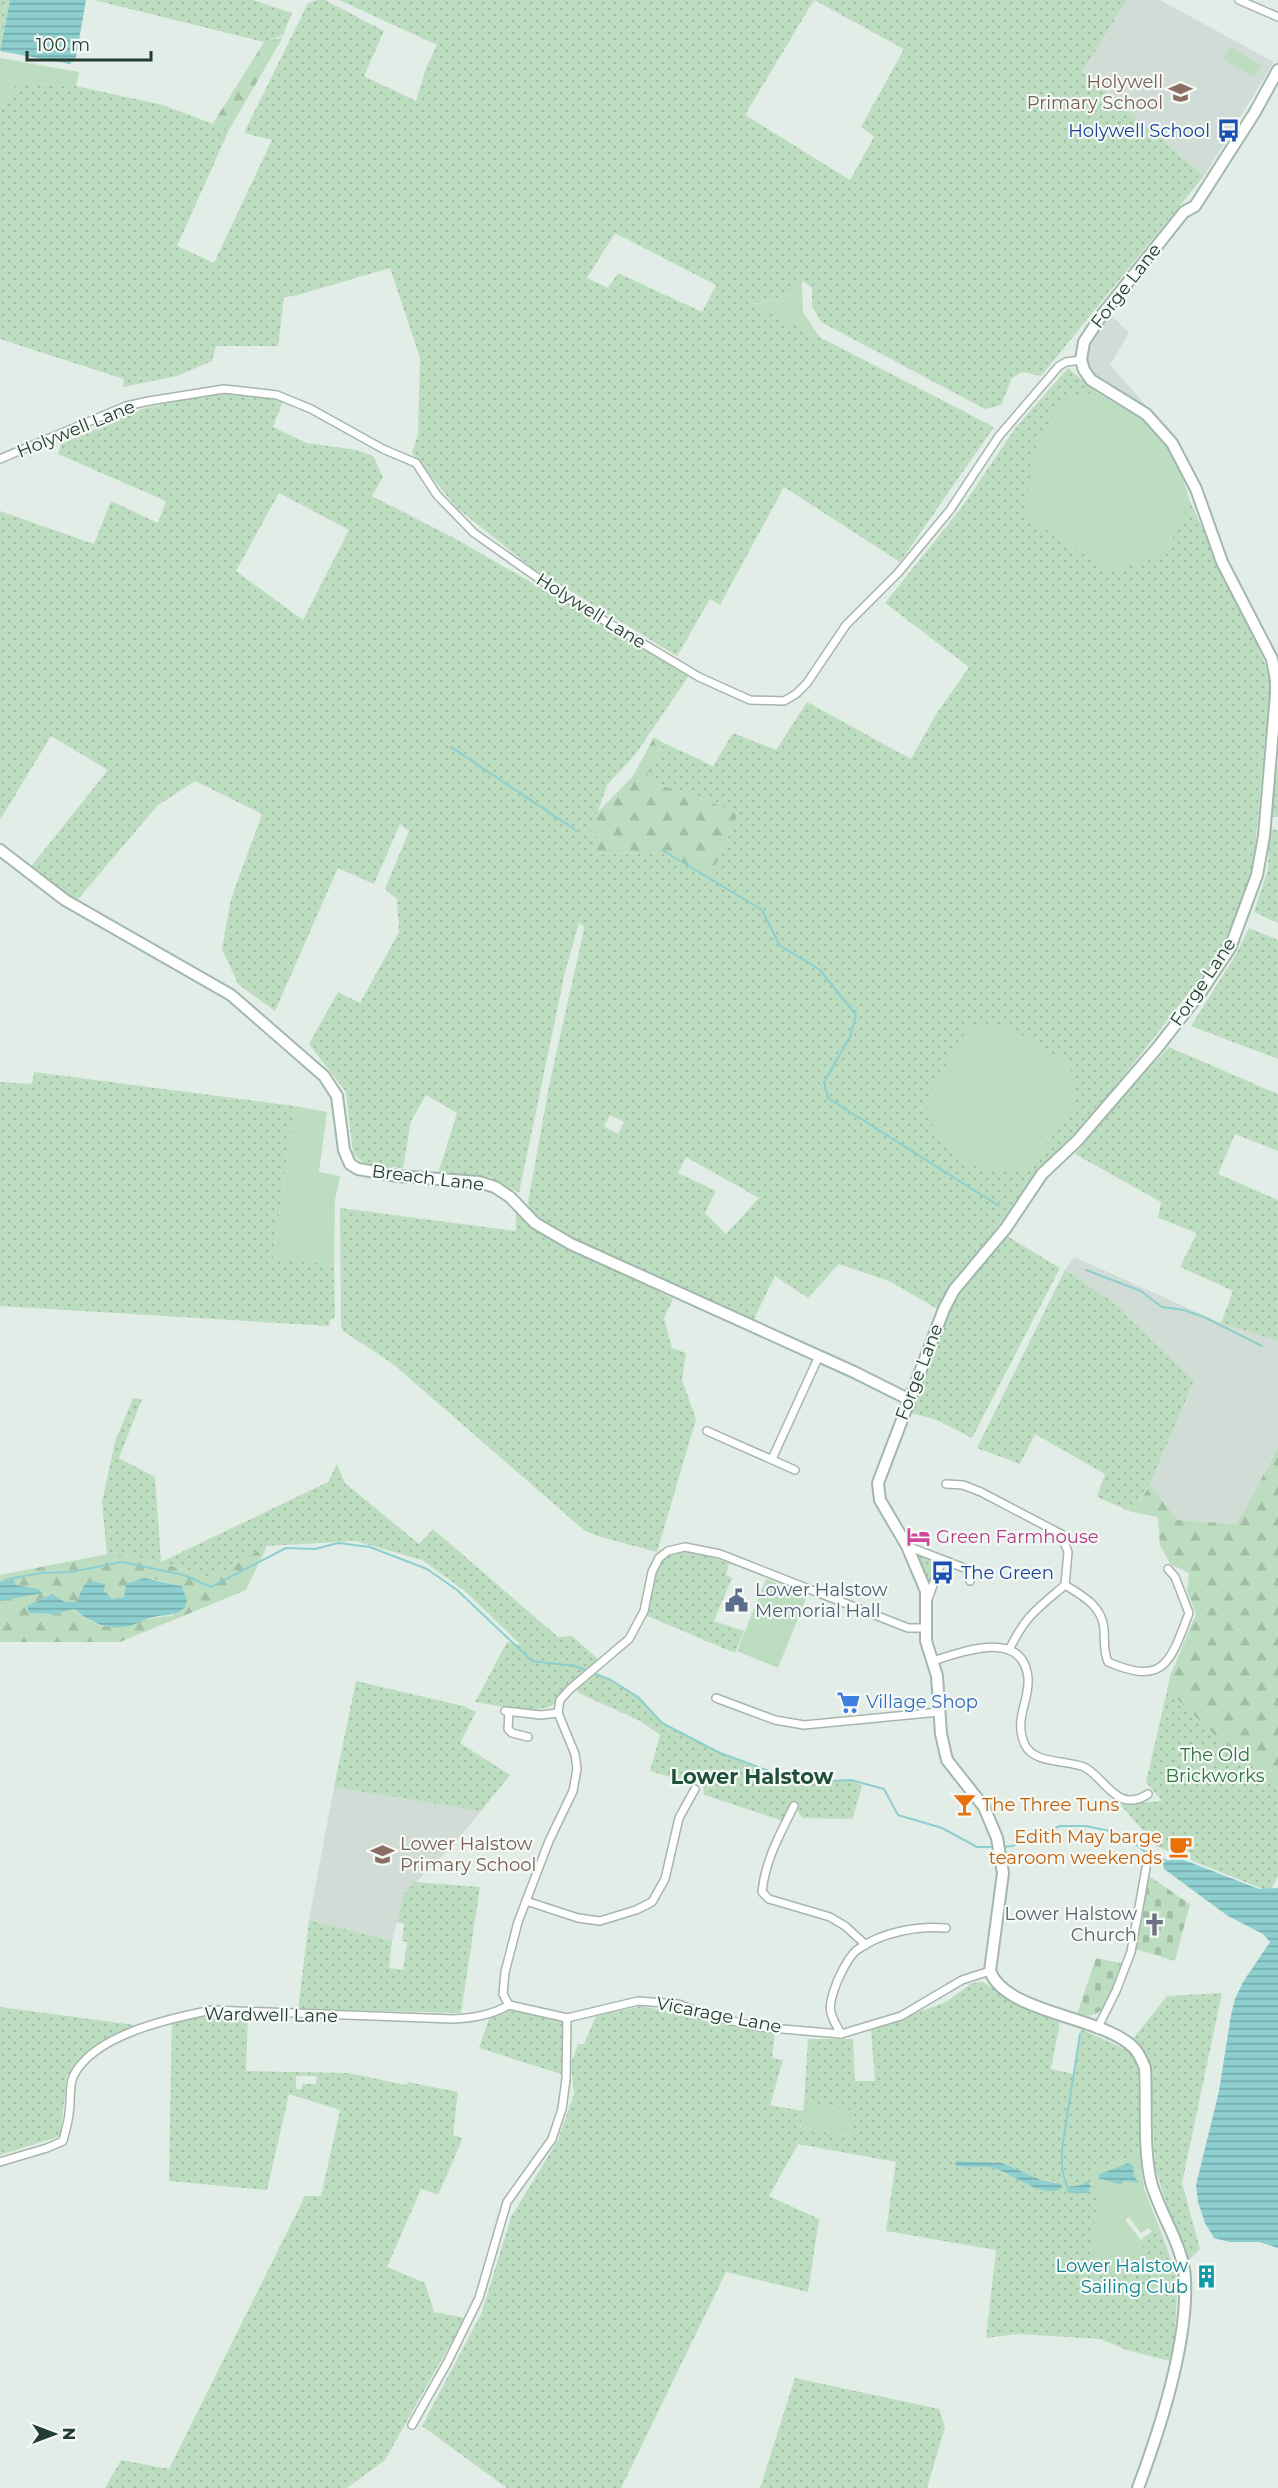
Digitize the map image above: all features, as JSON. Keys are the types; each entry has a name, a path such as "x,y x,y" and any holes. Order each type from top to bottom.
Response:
{"street":[{"path":"1239,0 1278,17"},
{"name":"Forge Lane","path":"990,1971 1002,1885 1001,1856 997,1838 984,1807 947,1760 943,1747 939,1694 926,1641 926,1591 907,1546 882,1503 878,1486 908,1399 944,1309 954,1290 1006,1228 1042,1174 1077,1141 1158,1047 1230,948 1251,896 1260,862 1277,680 1272,659 1222,562 1196,489 1181,458 1159,426 1146,414 1094,382 1084,370 1081,360 1084,342 1101,316 1184,212 1195,207 1255,112 1278,70"},
{"name":"Holywell Lane","path":"0,459 126,406 224,389 277,395 311,409 416,463 437,495 474,532 565,597 719,687 750,700 784,701 796,694 807,683 846,625 898,573 950,510 999,436 1059,366 1066,362 1081,360"},
{"name":"Breach Lane","path":"0,850 65,900 231,994 324,1076 337,1096 344,1150 350,1164 358,1169 398,1176 479,1182 495,1187 510,1197 535,1223 571,1244 819,1356 908,1399"},
{"path":"772,1459 819,1356"},
{"path":"707,1431 795,1470"},
{"path":"946,1484 963,1485 981,1491 1061,1534 1068,1552 1065,1585 1033,1610 1019,1629 1009,1650"},
{"path":"907,1546 972,1570 970,1581"},
{"path":"509,2005 503,1994 505,1972 526,1901 549,1841 573,1791 578,1769 575,1754 558,1713 560,1700 629,1639 644,1611 657,1560 665,1553 683,1547 700,1549 726,1556 908,1628 926,1628"},
{"path":"927,1601 942,1560"},
{"path":"1065,1585 1098,1609 1104,1628 1103,1650 1108,1662 1129,1671 1150,1673 1163,1667 1189,1613 1175,1577 1168,1569"},
{"path":"933,1662 988,1647 998,1646 1009,1650 1022,1659 1028,1678 1020,1724 1026,1747 1038,1756 1084,1767 1110,1791 1124,1799 1142,1798 1148,1794"},
{"path":"716,1698 775,1720 804,1725 939,1712"},
{"path":"528,1737 508,1729 507,1712 541,1715 558,1713"},
{"path":"526,1901 578,1918 600,1921 636,1910 652,1902 665,1879 679,1818 694,1789"},
{"path":"794,1806 773,1847 764,1876 762,1892 768,1899 830,1917 845,1926 866,1945"},
{"path":"1097,2029 1131,1952 1146,1868"},
{"path":"841,2034 829,2014 831,1996 855,1952 866,1945 910,1930 926,1927 946,1928"},
{"path":"990,1971 997,1983 1017,1997 1125,2040 1139,2053 1145,2068 1148,2163 1151,2181 1158,2204 1180,2255 1185,2282 1181,2348 1138,2488"},
{"name":"Vicarage Lane","path":"509,2005 567,2018 638,2001 678,2004 711,2016 759,2027 841,2034 901,2016 962,1980 990,1971"},
{"name":"Wardwell Lane","path":"0,2162 63,2141 69,2116 72,2079 81,2065 113,2039 146,2027 212,2010 453,2019 478,2017 509,2005"},
{"path":"568,2030 582,2016"},
{"path":"412,2425 447,2363 479,2298 507,2202 552,2139 562,2109 566,2079 567,2018"}],"shaded area":[{"name":"Holywell Primary School","path":"1127,0 1160,0 1274,62 1204,176 1082,72"},
{"path":"1111,315 1129,333 1110,365 1151,411 1105,385 1089,372 1085,354"},
{"path":"1074,1257 1221,1323 1278,1341 1278,1446 1238,1524 1178,1520 1150,1485 1194,1381 1113,1302 1065,1270"},
{"name":"Lower Halstow Primary School","path":"334,1787 481,1811 454,1844 405,1893 392,1941 309,1920"}],"green space":[{"path":"0,0 10,0 0,50"},
{"path":"94,0 253,0 292,13 283,35 264,42"},
{"path":"325,0 384,31 364,76 416,101 426,68 437,45 339,0 814,0 1127,0 1082,72 1204,176 1041,376 1022,372 1012,378 1001,405 985,409 821,322 812,306 812,288 803,281 791,294 755,304 994,427 900,562 784,487 720,605 710,599 677,656 531,567 457,508 412,453 418,434 420,358 390,268 284,297 278,346 216,346 212,361 177,376 123,387 124,379 0,339 0,112 17,83 76,86 163,105 229,130 177,246 214,263 272,140 244,133 308,3","holes":["814,0 904,49 861,127 874,137 850,180 745,115","615,233 716,285 702,312 618,273 608,288 587,278"]},
{"path":"283,37 229,130 212,125 264,42"},
{"path":"1230,47 1261,65 1254,77 1223,59"},
{"path":"0,58 79,72 76,86 17,83 0,112"},
{"path":"802,281 803,312 820,338 754,305 791,294"},
{"path":"1068,368 1097,393 1150,424 1178,462 1189,499 1271,676 1253,870 1223,949 1112,1091 1040,1172 953,1284 941,1311 889,1281 839,1264 808,1298 775,1276 753,1321 613,1258 542,1222 527,1208 550,1081 583,934 584,926 579,923 565,972 519,1193 490,1177 438,1174 457,1113 426,1095 411,1121 403,1168 366,1165 353,1154 346,1092 309,1044 338,992 360,1003 399,932 397,899 385,889 409,831 400,824 374,884 338,868 275,1011 238,984 222,949 231,899 262,814 195,781 157,806 75,903 29,869 108,770 51,736 0,820 0,511 94,544 111,501 158,523 166,501 58,454 61,444 142,409 211,393 246,393 283,401 273,427 307,443 357,450 373,456 383,477 372,496 454,538 690,674 635,755 607,785 591,832 597,836 596,854 664,853 710,875 738,814 704,799 645,780 664,743 713,766 733,733 776,750 807,702 911,759 935,716 969,667 885,603 962,507 1016,427","holes":["279,493 349,530 303,620 236,571","610,1115 624,1122 618,1134 604,1126","686,1157 759,1198 726,1234 705,1213 716,1191 678,1173"]},
{"path":"1097,393 1150,424 1178,462 1190,503 1165,553 1142,563 1109,570 1025,516 1034,453 1064,395"},
{"path":"654,737 664,743 645,780 704,799 738,814 710,876 664,853 595,854 597,836 591,832 597,813 633,776"},
{"path":"1278,762 1278,817 1270,817"},
{"path":"1269,829 1278,830 1278,923 1254,912 1268,869"},
{"path":"1249,928 1278,940 1278,1059 1191,1026 1235,956"},
{"path":"1005,1024 1065,1062 1076,1079 1074,1107 1031,1165 1013,1172 986,1171 954,1154 934,1127 925,1102 968,1028"},
{"path":"1169,1047 1278,1094 1278,1151 1235,1134 1218,1174 1278,1200 1278,1341 1221,1323 1233,1291 1180,1267 1197,1233 1158,1218 1161,1202 1075,1154 1130,1088"},
{"path":"34,1072 295,1106 273,1257 334,1265 335,1317 330,1320 329,1326 0,1306 0,1082 32,1084"},
{"path":"295,1106 327,1112 319,1172 340,1176 335,1200 334,1265 273,1258"},
{"path":"340,1208 516,1231 516,1209 536,1229 673,1299 664,1318 672,1348 686,1353 682,1380 696,1419 657,1552 597,1536 584,1530 393,1364 343,1331 341,1326"},
{"path":"1007,1236 1060,1268 972,1438 937,1420 907,1412 954,1298"},
{"path":"1065,1270 1113,1302 1194,1381 1151,1482 1132,1512 1097,1497 1105,1474 1035,1434 1020,1464 977,1448"},
{"path":"133,1398 142,1399 119,1458 155,1477 161,1562 328,1482 337,1464 345,1483 419,1544 433,1529 558,1637 572,1636 598,1659 556,1703 548,1707 528,1710 475,1702 507,1642 521,1645 465,1591 422,1560 355,1541 267,1546 211,1578 161,1563 114,1553 107,1554 102,1502 115,1442"},
{"name":"The Old Brickworks","path":"1278,1446 1278,1876 1270,1892 1156,1846 1120,1804 1162,1801 1146,1782 1171,1674"},
{"path":"1278,1448 1278,1787 1221,1741 1167,1689 1196,1614 1187,1591 1189,1573 1170,1564 1160,1545 1158,1517 1132,1512 1150,1485 1178,1520 1237,1524"},
{"path":"267,1546 246,1590 120,1642 0,1642 0,1601 38,1589 16,1585 13,1579 0,1583 0,1575 113,1553 161,1563 211,1578","holes":["153,1579 182,1586 187,1600 172,1616 122,1626 100,1625 75,1609 54,1614 29,1613 27,1607 51,1594 65,1602 76,1603 84,1585 104,1591 112,1599 124,1597 126,1590"]},
{"path":"915,1551 935,1561 936,1566 928,1585"},
{"path":"679,1552 699,1553 729,1563 726,1575 732,1578 714,1621 744,1631 735,1653 645,1615 650,1586 657,1568 669,1555"},
{"path":"766,1579 807,1596 778,1668 737,1651"},
{"path":"595,1674 611,1680 638,1697 662,1723 720,1753 789,1778 812,1782 851,1780 862,1786 853,1818 803,1818 797,1807 783,1821 704,1795 703,1784 697,1779 683,1781 650,1771 660,1735 642,1722 576,1690"},
{"path":"356,1681 463,1706 476,1712 460,1743 510,1775 481,1811 334,1787"},
{"path":"1146,1874 1190,1904 1175,1961 1135,1949"},
{"path":"415,1882 480,1887 461,2013 298,2009 309,1920 392,1941 389,1968 403,1970 407,1942 402,1941 404,1924 397,1922 405,1893"},
{"path":"1096,1958 1125,1964 1114,1992 1103,2008 1096,2014 1088,2016 1077,2014"},
{"path":"983,1982 1010,1999 1060,2022 1051,2069 1074,2074 1081,2029 1133,2053 1138,2068 1140,2155 1092,2169 1098,2201 1089,2264 1144,2241 1160,2229 1178,2280 1173,2362 1127,2350 1100,2339 1017,2334 986,2338 996,2250 886,2231 896,2162 798,2144 769,2196 819,2219 808,2292 726,2272 621,2488 507,2488 422,2426 482,2312 511,2217 558,2140 574,2094 571,2063 578,2044 584,2044 596,2016 641,2006 775,2033 772,2058 783,2060 770,2105 803,2111 800,2128 849,2136 854,2112 804,2103 808,2039 853,2039 855,2081 875,2081 871,2029 946,2002 972,1983","holes":["994,2167 1024,2173 1041,2180 1057,2182 1048,2190 1042,2189"]},
{"path":"1222,1993 1182,2183 1200,2249 1189,2260 1171,2219 1155,2167 1151,2082 1132,2040 1167,1996"},
{"path":"0,2007 135,2025 81,2059 67,2076 60,2136 0,2155"},
{"path":"511,2010 563,2019 561,2074 479,2048 489,2019"},
{"path":"222,2014 248,2016 246,2071 348,2073 406,2085 408,2082 458,2092 453,2135 463,2138 438,2195 421,2189 387,2267 425,2283 434,2312 465,2318 385,2460 347,2488 105,2488 121,2460 169,2469 305,2196 321,2196 340,2110 289,2094 267,2190 169,2181 172,2020","holes":["296,2076 317,2076 316,2084 302,2084 302,2089 296,2089"]},
{"path":"804,2103 854,2112 850,2136 800,2128"},
{"path":"1140,2155 1144,2189 1160,2229 1144,2241 1138,2273 1089,2264 1098,2201 1092,2169","holes":["1129,2217 1141,2233 1149,2228 1152,2231 1141,2240 1125,2220"]},
{"path":"795,2378 939,2409 945,2427 927,2488 760,2488"}],"water":[{"path":"10,0 86,0 76,57 70,64 0,51"},
{"path":"144,1578 182,1586 187,1600 185,1607 174,1614 151,1618 124,1627 109,1627 94,1622 75,1609 54,1614 29,1613 27,1606 52,1594 65,1602 76,1602 84,1585 90,1581 105,1584 104,1591 112,1599 124,1597 126,1584"},
{"path":"13,1579 16,1585 38,1589 43,1593 0,1601 0,1583"},
{"path":"1174,1858 1259,1889 1278,1888 1278,2248 1259,2242 1229,2242 1214,2238 1205,2223 1198,2202 1196,2185 1219,2091 1235,1999 1243,1982 1270,1942 1263,1934 1228,1916 1164,1869 1163,1863"},
{"path":"956,2161 1002,2163 1041,2180 1061,2184 1062,2188 1046,2191 997,2169 965,2167 955,2165"},
{"path":"1128,2163 1133,2166 1134,2176 1139,2183 1125,2181 1118,2184 1099,2179 1098,2175"},
{"path":"1088,2181 1091,2187 1087,2193 1069,2193 1069,2187"}],"waterway":[{"path":"451,747 577,831"},
{"path":"662,850 762,910 780,946 819,969 856,1015 850,1037 824,1082 828,1098 999,1206"},
{"path":"1086,1270 1141,1291 1162,1307 1184,1310 1206,1318 1262,1346"},
{"path":"0,1583 41,1573 71,1572 122,1562 184,1575 211,1587 286,1548 315,1549 338,1543 370,1547 427,1569 457,1590 532,1661 575,1666 611,1680 638,1697 662,1723 720,1753 789,1778 812,1782 851,1780 884,1789 898,1815 942,1828 977,1847 994,1847"},
{"path":"1002,1847 1012,1846 1060,1826 1086,1826 1123,1834 1144,1851 1169,1862"},
{"path":"1069,2192 1062,2170 1062,2149 1080,2034"}],"place":[{"name":"Holywell Primary School","path":"1181,92"},
{"name":"Holywell School","path":"1228,131"},
{"name":"Green Farmhouse","path":"918,1537"},
{"name":"The Green","path":"943,1573"},
{"name":"Lower Halstow Memorial Hall","path":"737,1600"},
{"name":"Village Shop","path":"848,1702"},
{"name":"The Three Tuns","path":"964,1805"},
{"name":"Edith May barge tearoom weekends","path":"1180,1847"},
{"name":"Lower Halstow Primary School","path":"382,1854"},
{"name":"Lower Halstow Church","path":"1155,1924"},
{"name":"Lower Halstow Sailing Club","path":"1206,2276"}],"district":[{"name":"Lower Halstow","path":"752,1777"}]}
